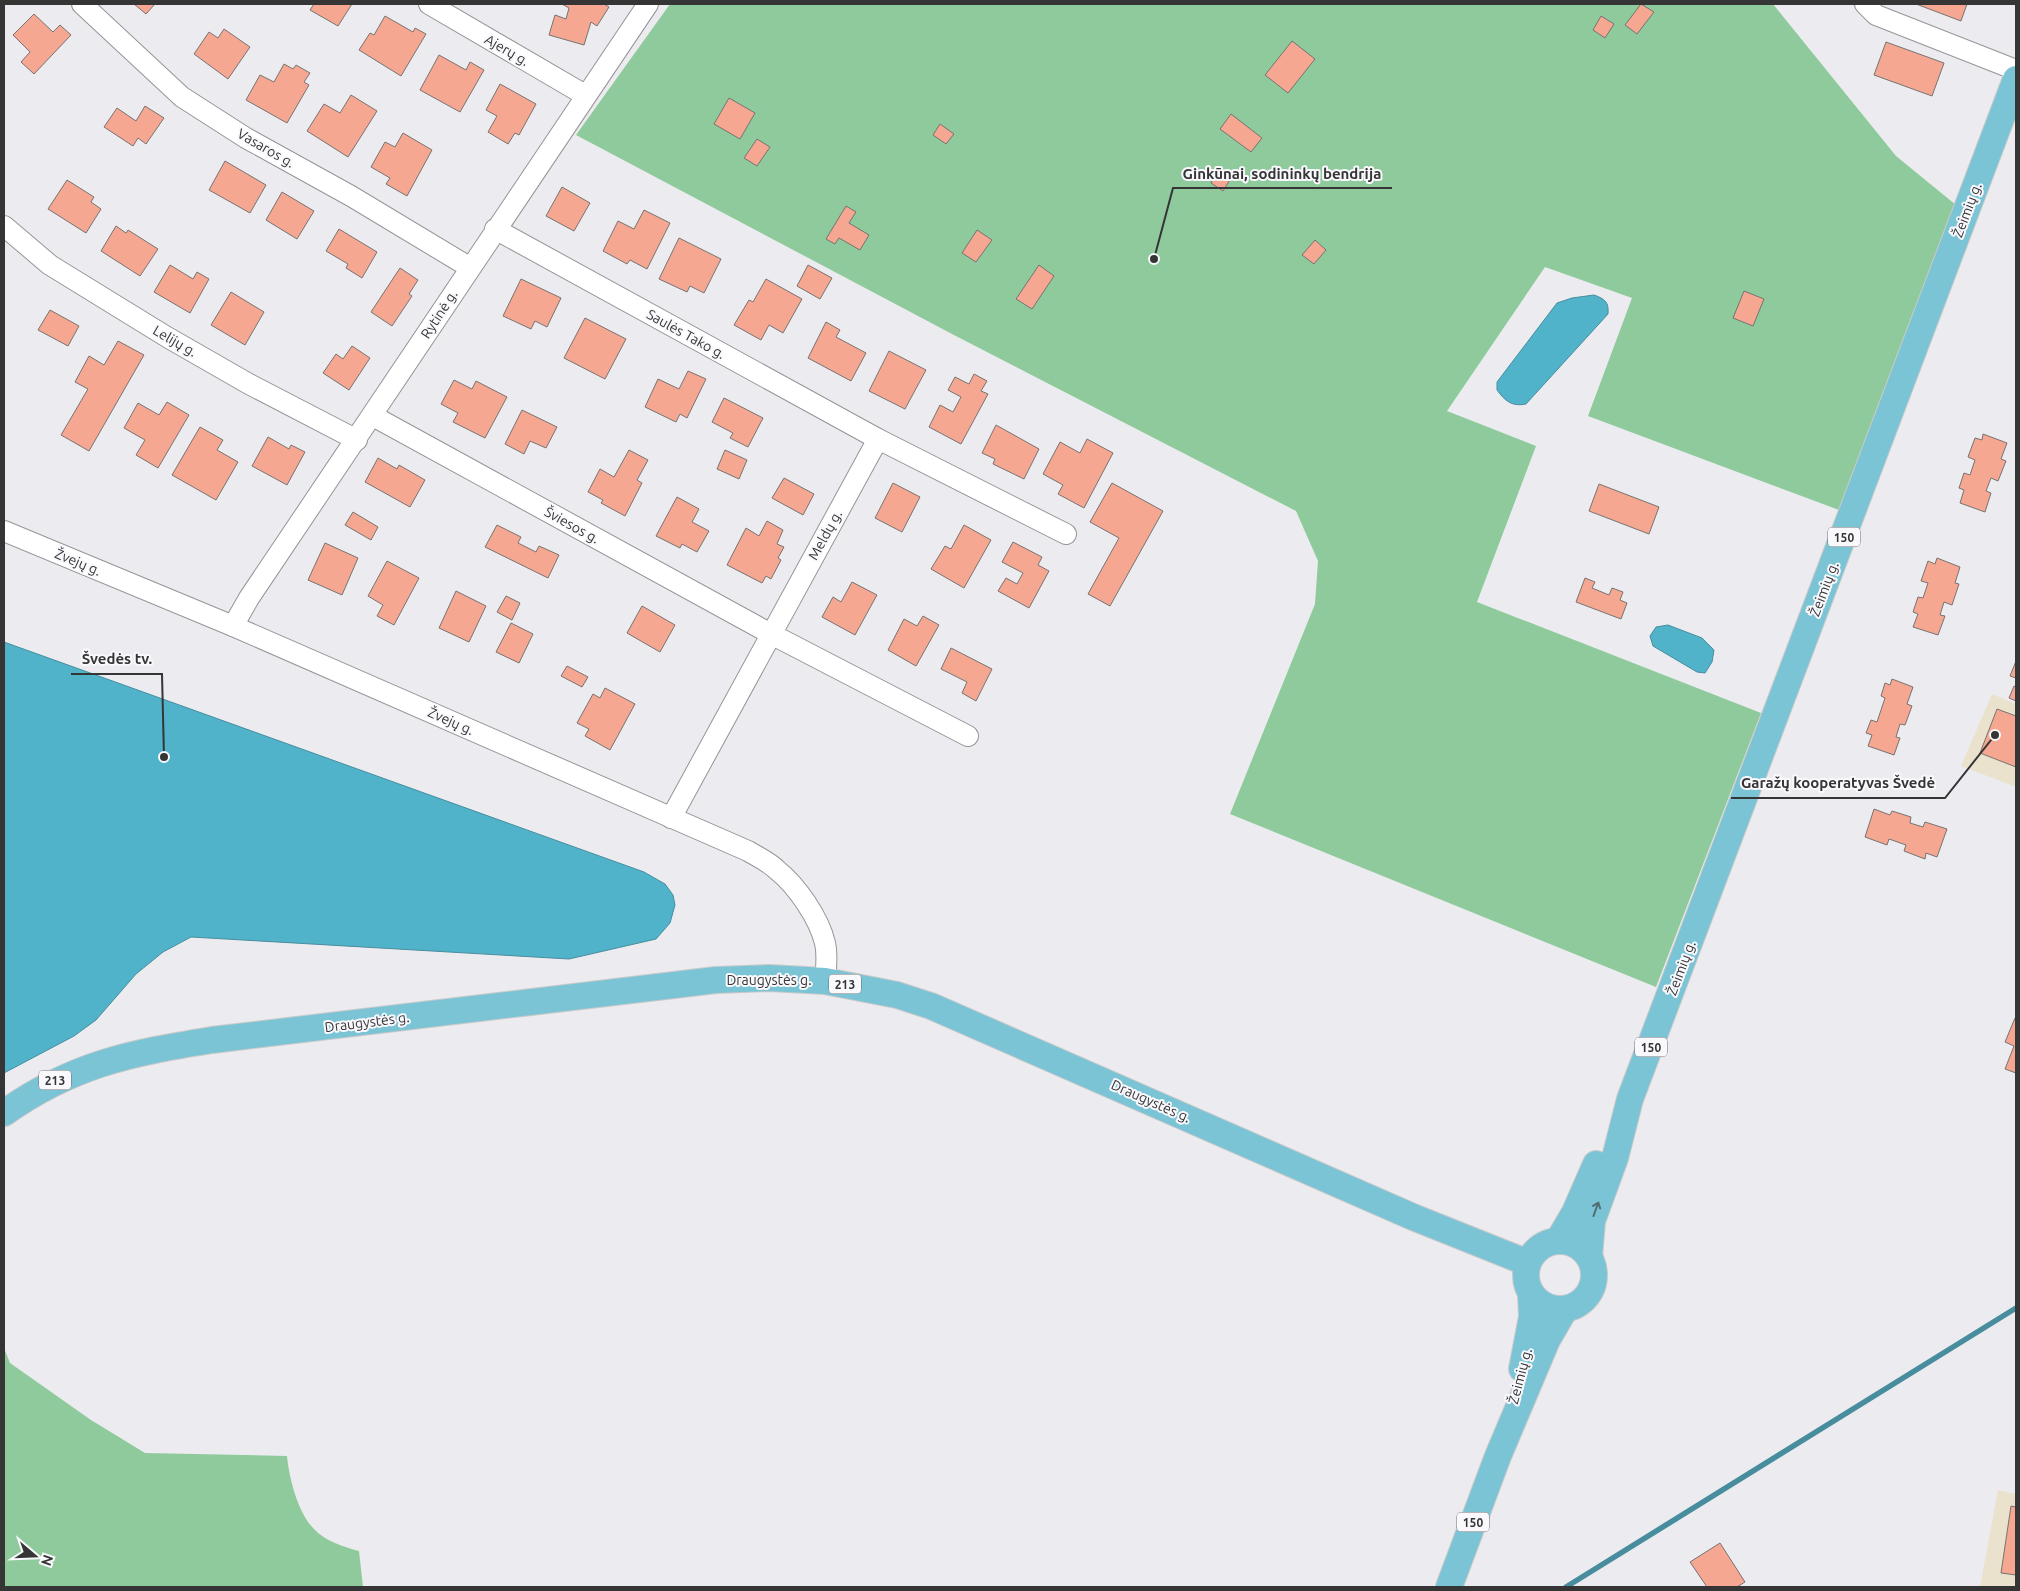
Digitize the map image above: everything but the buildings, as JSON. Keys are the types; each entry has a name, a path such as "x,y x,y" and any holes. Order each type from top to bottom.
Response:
{"main road":[{"name":"Žeimių g.","path":"1589,1257 1592,1221 1615,1158 1630,1099 2016,78"},
{"name":"Draugystės g.","path":"4,1113 51,1082 76,1071 112,1059 212,1040 661,986 769,978 825,981 897,995 939,1010 1413,1217 1528,1263"},
{"name":"Žeimių g.","path":"1558,1241 1630,1099"},
{"path":"1558,1241 1576,1244 1589,1257 1593,1268 1594,1279 1591,1290 1585,1299 1565,1309 1546,1307 1531,1294 1526,1284 1528,1263 1540,1247 1558,1241"},
{"name":"Žeimių g.","path":"1498,1456 1529,1343 1532,1317 1531,1294"},
{"name":"Žeimių g.","path":"1449,1587 1498,1456 1548,1340 1565,1309"}],"street":[{"name":"Vasaros g.","path":"82,4 182,97 246,138 351,196 470,267"},
{"name":"Ajerų g.","path":"429,4 585,95"},
{"name":"Rytinė g.","path":"233,626 249,598 373,416 495,229 648,4"},
{"path":"1865,4 1876,16 2016,70"},
{"name":"Lelijų g.","path":"4,226 50,265 167,337 249,384 357,440"},
{"name":"Saulės Tako g.","path":"495,229 878,438"},
{"name":"Šviesos g.","path":"373,416 771,634 968,736"},
{"path":"878,438 1066,534"},
{"name":"Meldų g.","path":"670,818 878,438"},
{"name":"Žvejų g.","path":"4,531 233,626 748,851 777,869 792,884 815,920 824,942 827,960 825,981"}],"shaded area":[{"path":"1992,694 2016,704 2016,787 1961,766"},
{"path":"1998,1490 2016,1494 2016,1587 1980,1587"}],"green space":[{"path":"670,4 1773,4 1896,156 1956,205 1839,510 1588,416 1632,298 1545,267 1447,411 1536,446 1477,602 1761,713 1656,987 1230,814 1315,604 1318,561 1296,511 952,334 576,135"},
{"path":"4,1348 10,1363 91,1420 145,1453 287,1456 292,1485 303,1514 314,1529 324,1537 359,1551 363,1587 4,1587"}],"water":[{"path":"1594,295 1605,302 1608,307 1608,314 1526,404 1517,405 1506,400 1497,390 1497,382 1557,303 1572,298"},
{"path":"1668,625 1702,638 1714,650 1712,662 1705,673 1697,672 1653,646 1650,636 1656,627"},
{"path":"4,642 644,872 665,884 673,895 675,905 670,923 656,939 569,959 191,937 163,952 136,974 96,1020 74,1036 4,1073"}],"waterway":[{"path":"1566,1587 2016,1308"}],"place":[{"name":"Ginkūnai, sodininkų bendrija","path":"1154,259"},
{"name":"Garažų kooperatyvas Švedė","path":"1995,735"},
{"name":"Švedės tv.","path":"164,757"}]}
